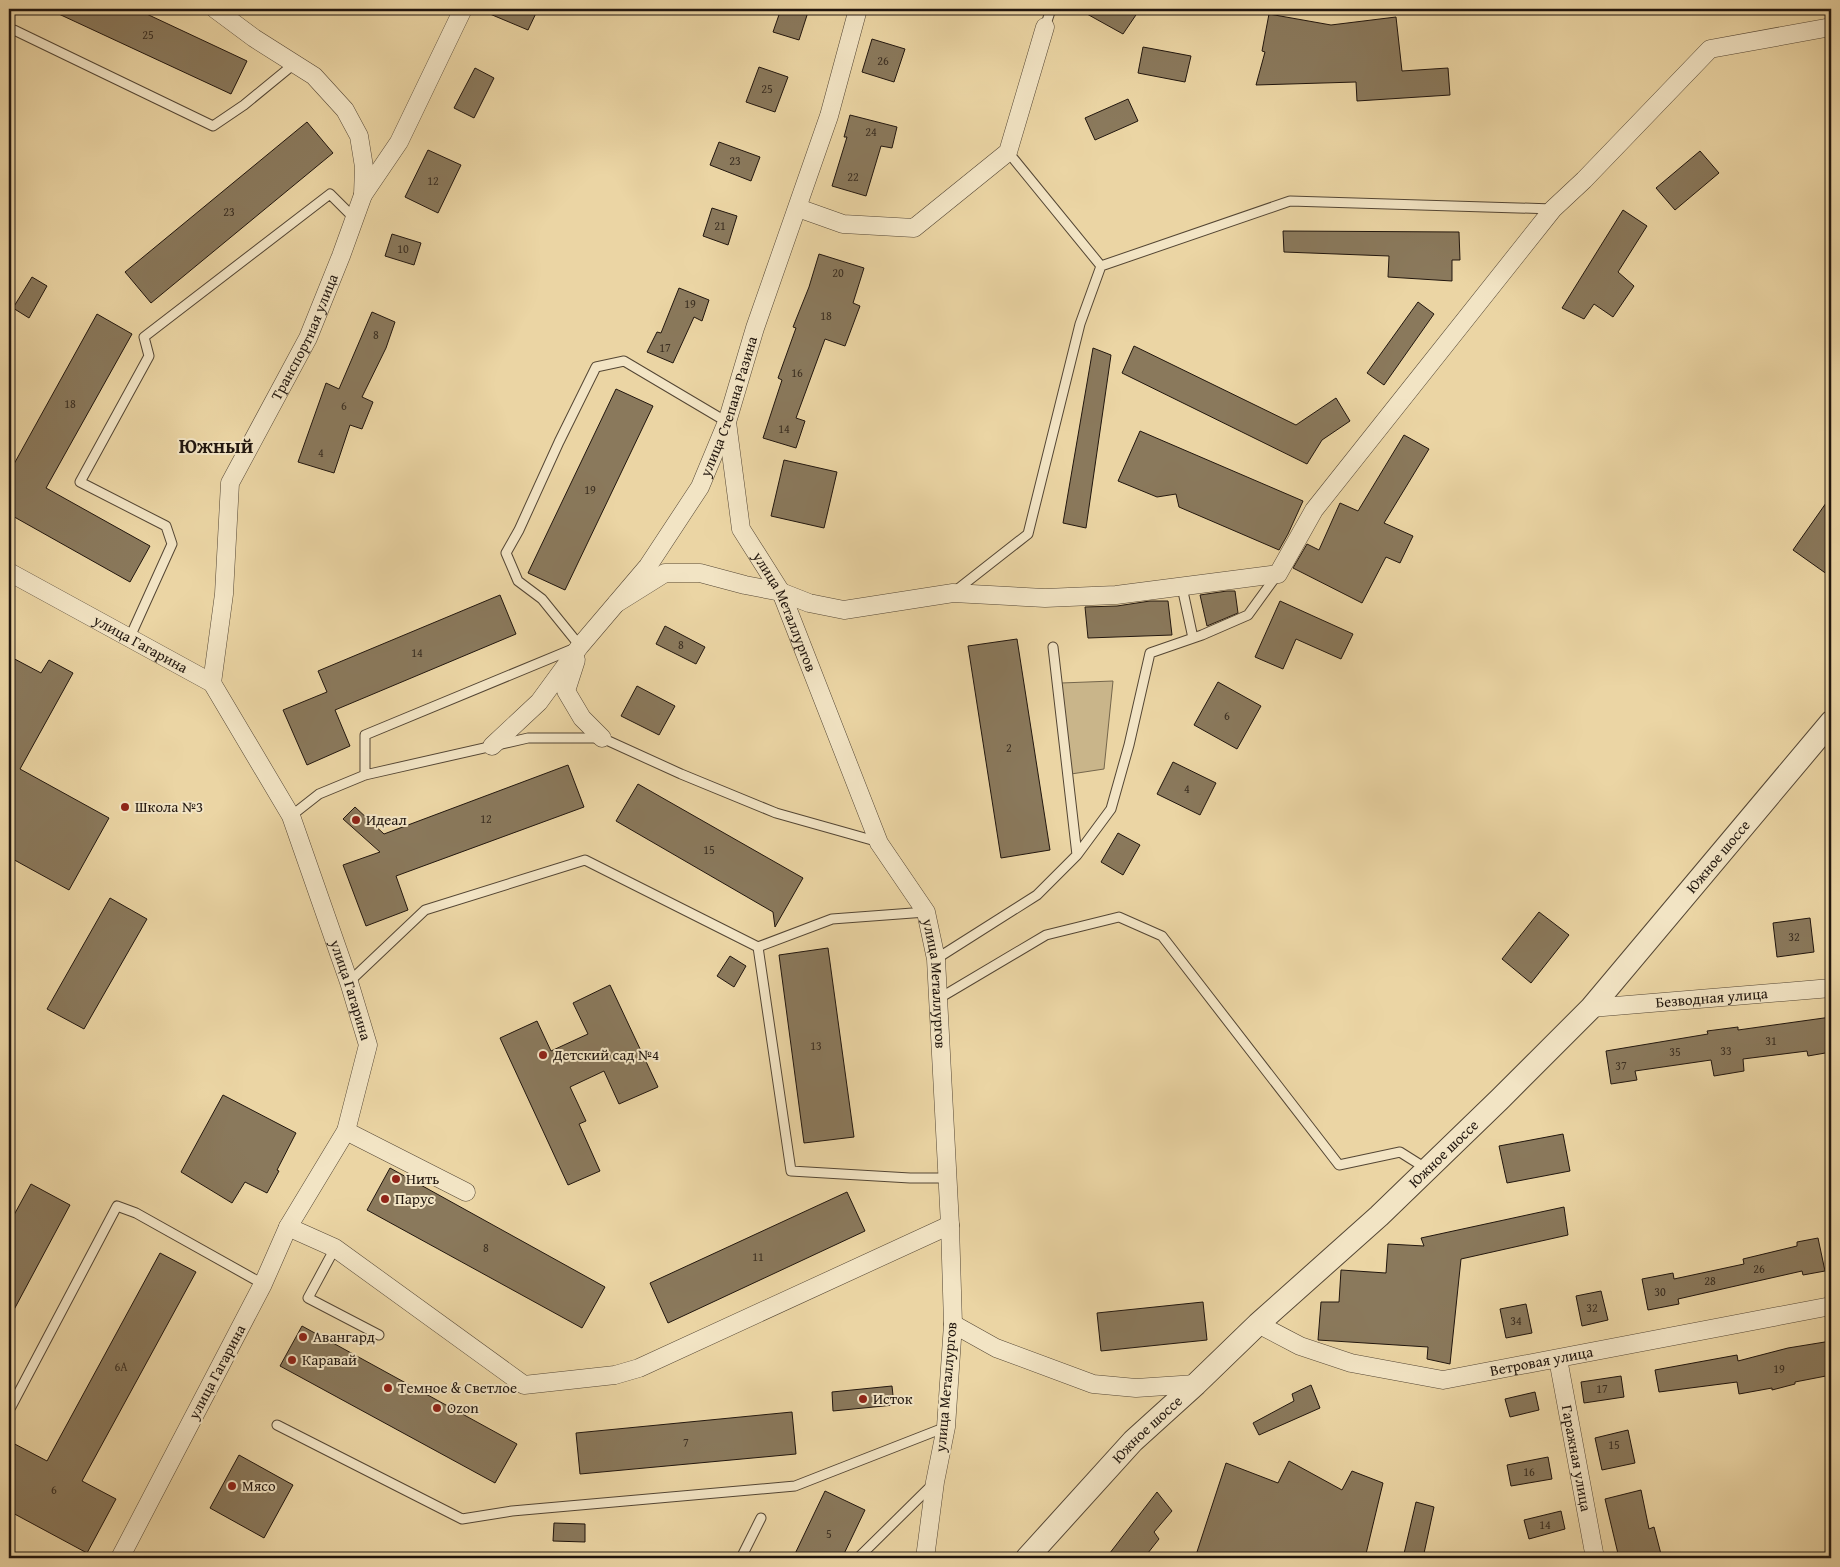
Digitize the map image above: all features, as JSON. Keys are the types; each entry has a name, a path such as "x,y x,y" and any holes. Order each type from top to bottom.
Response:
{"street":[{"path":"215,9 254,38 314,76 345,110 359,136 364,167 363,195"},
{"name":"Транспортная улица","path":"212,683 224,594 230,483 308,338 363,195 399,142 463,9"},
{"name":"улица Степана Разина","path":"492,746 538,702 580,646 648,566 700,487 728,422 755,328 829,116 858,9"},
{"path":"798,208 843,224 914,228 1008,152 1045,27"},
{"path":"617,603 665,573 700,573 781,592 809,603 844,610 953,593 1046,598 1116,595 1278,574 1314,510 1553,209 1584,180 1710,49 1831,27"},
{"name":"улица Металлургов","path":"728,422 741,529 781,592 879,842 926,912 936,960 948,1178 952,1324 946,1427 935,1482 925,1558"},
{"name":"улица Гагарина","path":"9,572 212,683 291,816 349,982 368,1046 346,1131 288,1227 263,1284 120,1558"},
{"path":"580,646 566,691 582,718 602,738"},
{"name":"Южное шоссе","path":"1027,1558 1133,1440 1196,1384 1258,1324 1379,1216 1592,1008 1831,722"},
{"name":"Безводная улица","path":"1592,1008 1831,988"},
{"path":"346,1131 466,1192"},
{"path":"288,1227 335,1248 524,1385 615,1375 639,1368 950,1225"},
{"name":"Ветровая улица","path":"1258,1324 1300,1346 1351,1363 1443,1380 1831,1306"},
{"path":"952,1324 996,1348 1093,1384 1136,1388 1196,1384"},
{"name":"Гаражная улица","path":"1558,1359 1595,1558"}],"lane":[{"path":"1045,27 1051,9"},
{"path":"14,30 213,126 244,105 294,64"},
{"path":"1008,152 1102,266"},
{"path":"130,637 172,544 166,526 80,482 148,356 144,337 330,194 355,219"},
{"path":"1102,266 1290,201 1553,209"},
{"path":"953,593 1028,534 1080,324 1102,266"},
{"path":"365,775 365,735 580,646 542,599 518,580 506,553 519,530 596,367 624,361 728,422"},
{"path":"936,960 1037,896 1077,855 1110,809 1129,745 1150,653 1248,616 1278,574"},
{"path":"1182,587 1193,638"},
{"path":"1053,648 1077,855"},
{"path":"291,816 319,794 365,775 528,738 602,738 681,774 776,813 879,842"},
{"path":"349,982 425,910 585,860 758,947 832,920 926,912"},
{"path":"938,1000 1046,935 1119,917 1162,936 1339,1165 1400,1152 1427,1169"},
{"path":"758,947 790,1171 910,1178 948,1178"},
{"path":"10,1407 118,1206 136,1213 263,1284"},
{"path":"335,1248 308,1298 379,1335"},
{"path":"277,1425 462,1519 512,1511 795,1486 946,1427"},
{"path":"858,1558 935,1482"},
{"path":"741,1558 761,1518"}],"shaded area":[{"path":"1113,681 1104,769 1071,774 1061,683"}],"building":[{"path":"48,9 136,9 247,61 231,94"},
{"path":"478,9 538,9 528,30"},
{"path":"781,9 809,9 799,40 773,32"},
{"path":"1078,9 1140,9 1123,34"},
{"path":"1269,14 1331,25 1396,17 1402,71 1448,68 1450,95 1357,101 1356,82 1256,85 1265,52 1262,51"},
{"path":"872,39 905,49 894,82 862,72"},
{"path":"1143,47 1191,56 1185,82 1138,73"},
{"path":"759,67 788,77 775,112 746,102"},
{"path":"475,68 494,78 474,118 454,108"},
{"path":"1128,99 1138,121 1095,140 1085,118"},
{"path":"850,115 897,127 892,148 881,146 866,196 832,186 847,137 844,137"},
{"path":"307,122 333,153 151,303 125,272"},
{"path":"719,142 760,157 751,181 710,165"},
{"path":"428,150 461,165 438,213 405,197"},
{"path":"1700,151 1719,173 1675,210 1656,188"},
{"path":"712,208 737,216 728,245 703,236"},
{"path":"1623,210 1647,226 1618,272 1634,286 1613,317 1594,304 1584,319 1562,308"},
{"path":"1283,231 1459,232 1460,260 1452,260 1452,281 1388,277 1389,256 1284,252"},
{"path":"392,234 421,243 414,265 385,256"},
{"path":"819,254 864,268 853,303 860,306 845,346 825,339 796,418 805,421 796,448 763,438 782,380 778,378 796,328 793,327 809,287"},
{"path":"32,277 47,286 29,318 13,308"},
{"path":"679,288 709,300 702,321 694,317 673,363 647,352 657,332 661,333"},
{"path":"1418,302 1434,314 1384,385 1367,373"},
{"path":"372,312 395,322 386,348 362,397 373,402 362,429 350,425 334,473 298,462 326,383 339,389"},
{"path":"97,314 132,334 46,488 150,546 130,582 9,514 9,473"},
{"path":"1134,346 1296,425 1336,398 1350,421 1322,440 1307,464 1122,373"},
{"path":"1093,348 1111,355 1086,528 1063,523"},
{"path":"616,389 653,406 565,590 528,573"},
{"path":"1140,431 1303,501 1279,550 1179,507 1176,494 1157,497 1118,481"},
{"path":"1404,435 1429,449 1384,523 1413,536 1400,563 1386,557 1362,603 1293,568 1307,544 1319,550 1340,503 1358,511"},
{"path":"784,460 837,472 824,528 771,516"},
{"path":"1831,496 1831,577 1793,550"},
{"path":"1235,591 1238,613 1207,626 1200,595"},
{"path":"500,595 516,634 335,710 350,746 307,765 283,710 327,692 318,671"},
{"path":"1150,601 1168,601 1172,635 1088,638 1085,607 1117,606"},
{"path":"1280,601 1353,634 1341,659 1296,639 1283,669 1255,657"},
{"path":"665,626 705,647 696,664 656,644"},
{"path":"1017,639 1050,850 1001,858 968,646"},
{"path":"9,656 41,673 49,660 73,673 20,769 109,818 69,890 9,857"},
{"path":"1218,682 1261,706 1237,749 1194,725"},
{"path":"637,686 675,706 659,735 621,716"},
{"path":"1173,762 1216,783 1200,815 1157,794"},
{"path":"568,765 584,807 396,876 408,910 366,926 343,865 380,852 343,819 355,807 384,834"},
{"path":"638,784 803,878 775,927 773,912 616,821"},
{"path":"1118,833 1140,845 1123,875 1101,862"},
{"path":"110,898 147,919 84,1029 47,1009"},
{"path":"1539,912 1569,935 1531,983 1502,959"},
{"path":"1810,918 1814,952 1777,957 1773,923"},
{"path":"828,948 854,1137 804,1143 779,955"},
{"path":"730,956 746,966 734,987 717,976"},
{"path":"610,985 658,1087 619,1104 604,1071 570,1087 586,1121 579,1124 600,1171 568,1185 500,1038 537,1021 551,1051 588,1034 573,1003"},
{"path":"1831,1017 1831,1052 1808,1056 1807,1051 1743,1059 1744,1071 1714,1076 1711,1060 1635,1071 1637,1080 1611,1084 1606,1051 1708,1034 1707,1031 1738,1027 1738,1030"},
{"path":"223,1095 296,1133 267,1193 245,1182 232,1203 181,1172"},
{"path":"1563,1134 1570,1171 1507,1183 1499,1146"},
{"path":"390,1168 605,1287 582,1328 367,1210"},
{"path":"31,1184 70,1205 9,1319 9,1224"},
{"path":"847,1192 865,1231 668,1323 650,1283"},
{"path":"1564,1207 1568,1235 1461,1259 1450,1364 1427,1359 1428,1347 1318,1340 1321,1302 1339,1302 1341,1270 1386,1273 1388,1244 1424,1246 1421,1238"},
{"path":"1818,1238 1825,1271 1803,1275 1802,1271 1678,1299 1679,1304 1648,1310 1642,1279 1673,1273 1674,1279 1744,1264 1743,1259 1797,1246 1797,1242"},
{"path":"160,1253 196,1272 82,1481 116,1499 87,1553 9,1511 9,1441 47,1461"},
{"path":"1601,1291 1608,1320 1582,1326 1576,1296"},
{"path":"1203,1302 1207,1340 1101,1351 1097,1313"},
{"path":"1526,1304 1532,1333 1506,1338 1500,1309"},
{"path":"302,1326 517,1444 495,1483 280,1366"},
{"path":"1831,1341 1831,1375 1795,1382 1795,1384 1772,1390 1772,1388 1739,1394 1737,1382 1659,1392 1655,1370 1737,1355 1738,1361 1788,1348"},
{"path":"1621,1376 1624,1397 1584,1403 1581,1382"},
{"path":"1311,1385 1320,1408 1259,1435 1253,1423 1294,1401 1292,1394"},
{"name":"Исток","path":"892,1386 894,1405 833,1411 832,1392"},
{"path":"1535,1392 1539,1410 1510,1417 1505,1399"},
{"path":"792,1412 796,1454 580,1474 576,1433"},
{"path":"1628,1430 1635,1463 1602,1470 1595,1438"},
{"path":"239,1455 293,1485 264,1538 210,1508"},
{"path":"1548,1457 1552,1479 1511,1486 1507,1465"},
{"path":"1289,1461 1342,1490 1352,1471 1383,1483 1365,1558 1195,1558 1226,1463 1278,1483"},
{"path":"1641,1490 1649,1529 1654,1527 1662,1558 1619,1558 1605,1499"},
{"path":"825,1491 865,1510 842,1558 793,1558"},
{"path":"1157,1492 1172,1511 1154,1532 1159,1539 1144,1558 1106,1558"},
{"path":"1416,1502 1434,1507 1423,1558 1403,1558"},
{"path":"1561,1511 1565,1529 1529,1539 1524,1520"},
{"path":"554,1523 585,1524 585,1542 553,1541"}],"place":[{"name":"Школа №3","path":"125,807"},
{"name":"Идеал","path":"356,820"},
{"name":"Детский сад №4","path":"543,1055"},
{"name":"Нить","path":"396,1179"},
{"name":"Парус","path":"385,1199"},
{"name":"Авангард","path":"303,1337"},
{"name":"Каравай","path":"292,1360"},
{"name":"Темное & Светлое","path":"388,1388"},
{"name":"Исток","path":"863,1399"},
{"name":"Ozon","path":"437,1408"},
{"name":"Мясо","path":"232,1486"}],"district":[{"name":"Южный","path":"216,446"}]}
